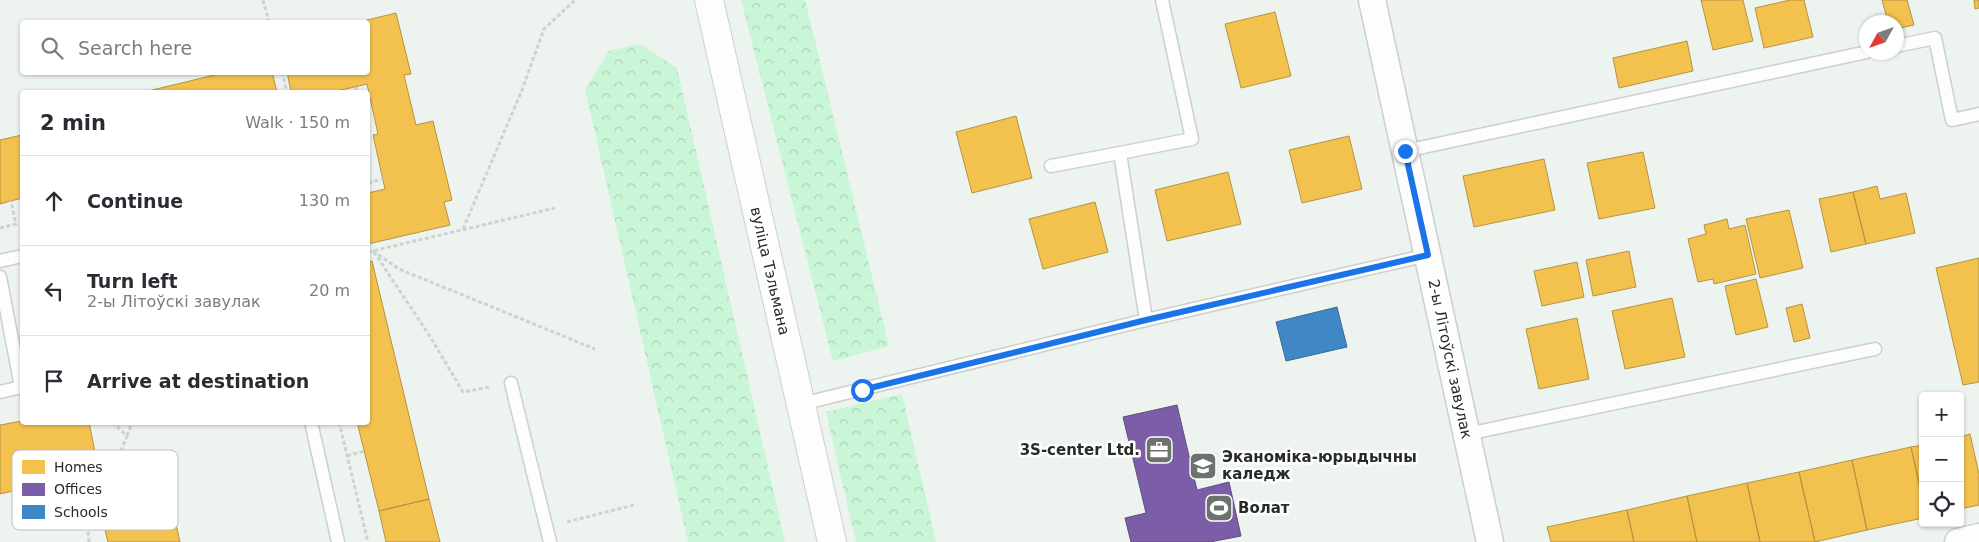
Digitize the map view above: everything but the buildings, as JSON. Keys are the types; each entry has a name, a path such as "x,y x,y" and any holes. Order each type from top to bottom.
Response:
{"main road":[{"name":"вуліца Тэльмана","path":"709,0 832,542"}],"street":[{"name":"2-ы Літоўскі завулак","path":"1372,0 1490,542"},
{"path":"1958,542 1979,538"}],"lane":[{"path":"1051,166 1192,139 1162,0"},
{"path":"1904,44 1935,38 1952,120 1979,114"},
{"path":"1405,151 1859,54"},
{"path":"1120,153 1146,320"},
{"path":"800,404 1146,320 1428,255"},
{"path":"0,261 20,256"},
{"path":"0,277 20,377"},
{"path":"1467,434 1875,348"},
{"path":"511,383 550,542"},
{"path":"0,392 20,387"},
{"path":"312,425 338,542"}],"path":[{"path":"263,0 268,20"},
{"path":"463,229 522,90 544,29 575,0"},
{"path":"283,75 286,90"},
{"path":"370,182 383,179"},
{"path":"11,201 16,224"},
{"path":"370,252 555,208"},
{"path":"0,228 20,223"},
{"path":"373,251 399,269 594,349"},
{"path":"373,251 431,338 463,392 511,383"},
{"path":"115,425 126,436"},
{"path":"120,450 131,425"},
{"path":"340,425 368,542"},
{"path":"347,456 364,451"},
{"path":"546,527 634,505"}],"green space":[{"path":"741,0 805,0 889,346 833,361"},
{"path":"640,44 677,68 785,542 688,542 585,89 609,51"},
{"path":"902,394 936,542 856,542 826,412"}],"place":[{"name":"3S-center Ltd.","path":"1159,450"},
{"name":"Эканоміка-юрыдычны каледж","path":"1203,466"},
{"name":"Волат","path":"1219,508"}],"route":[{"path":"862,390 1146,320 1428,255 1405,151"}]}
